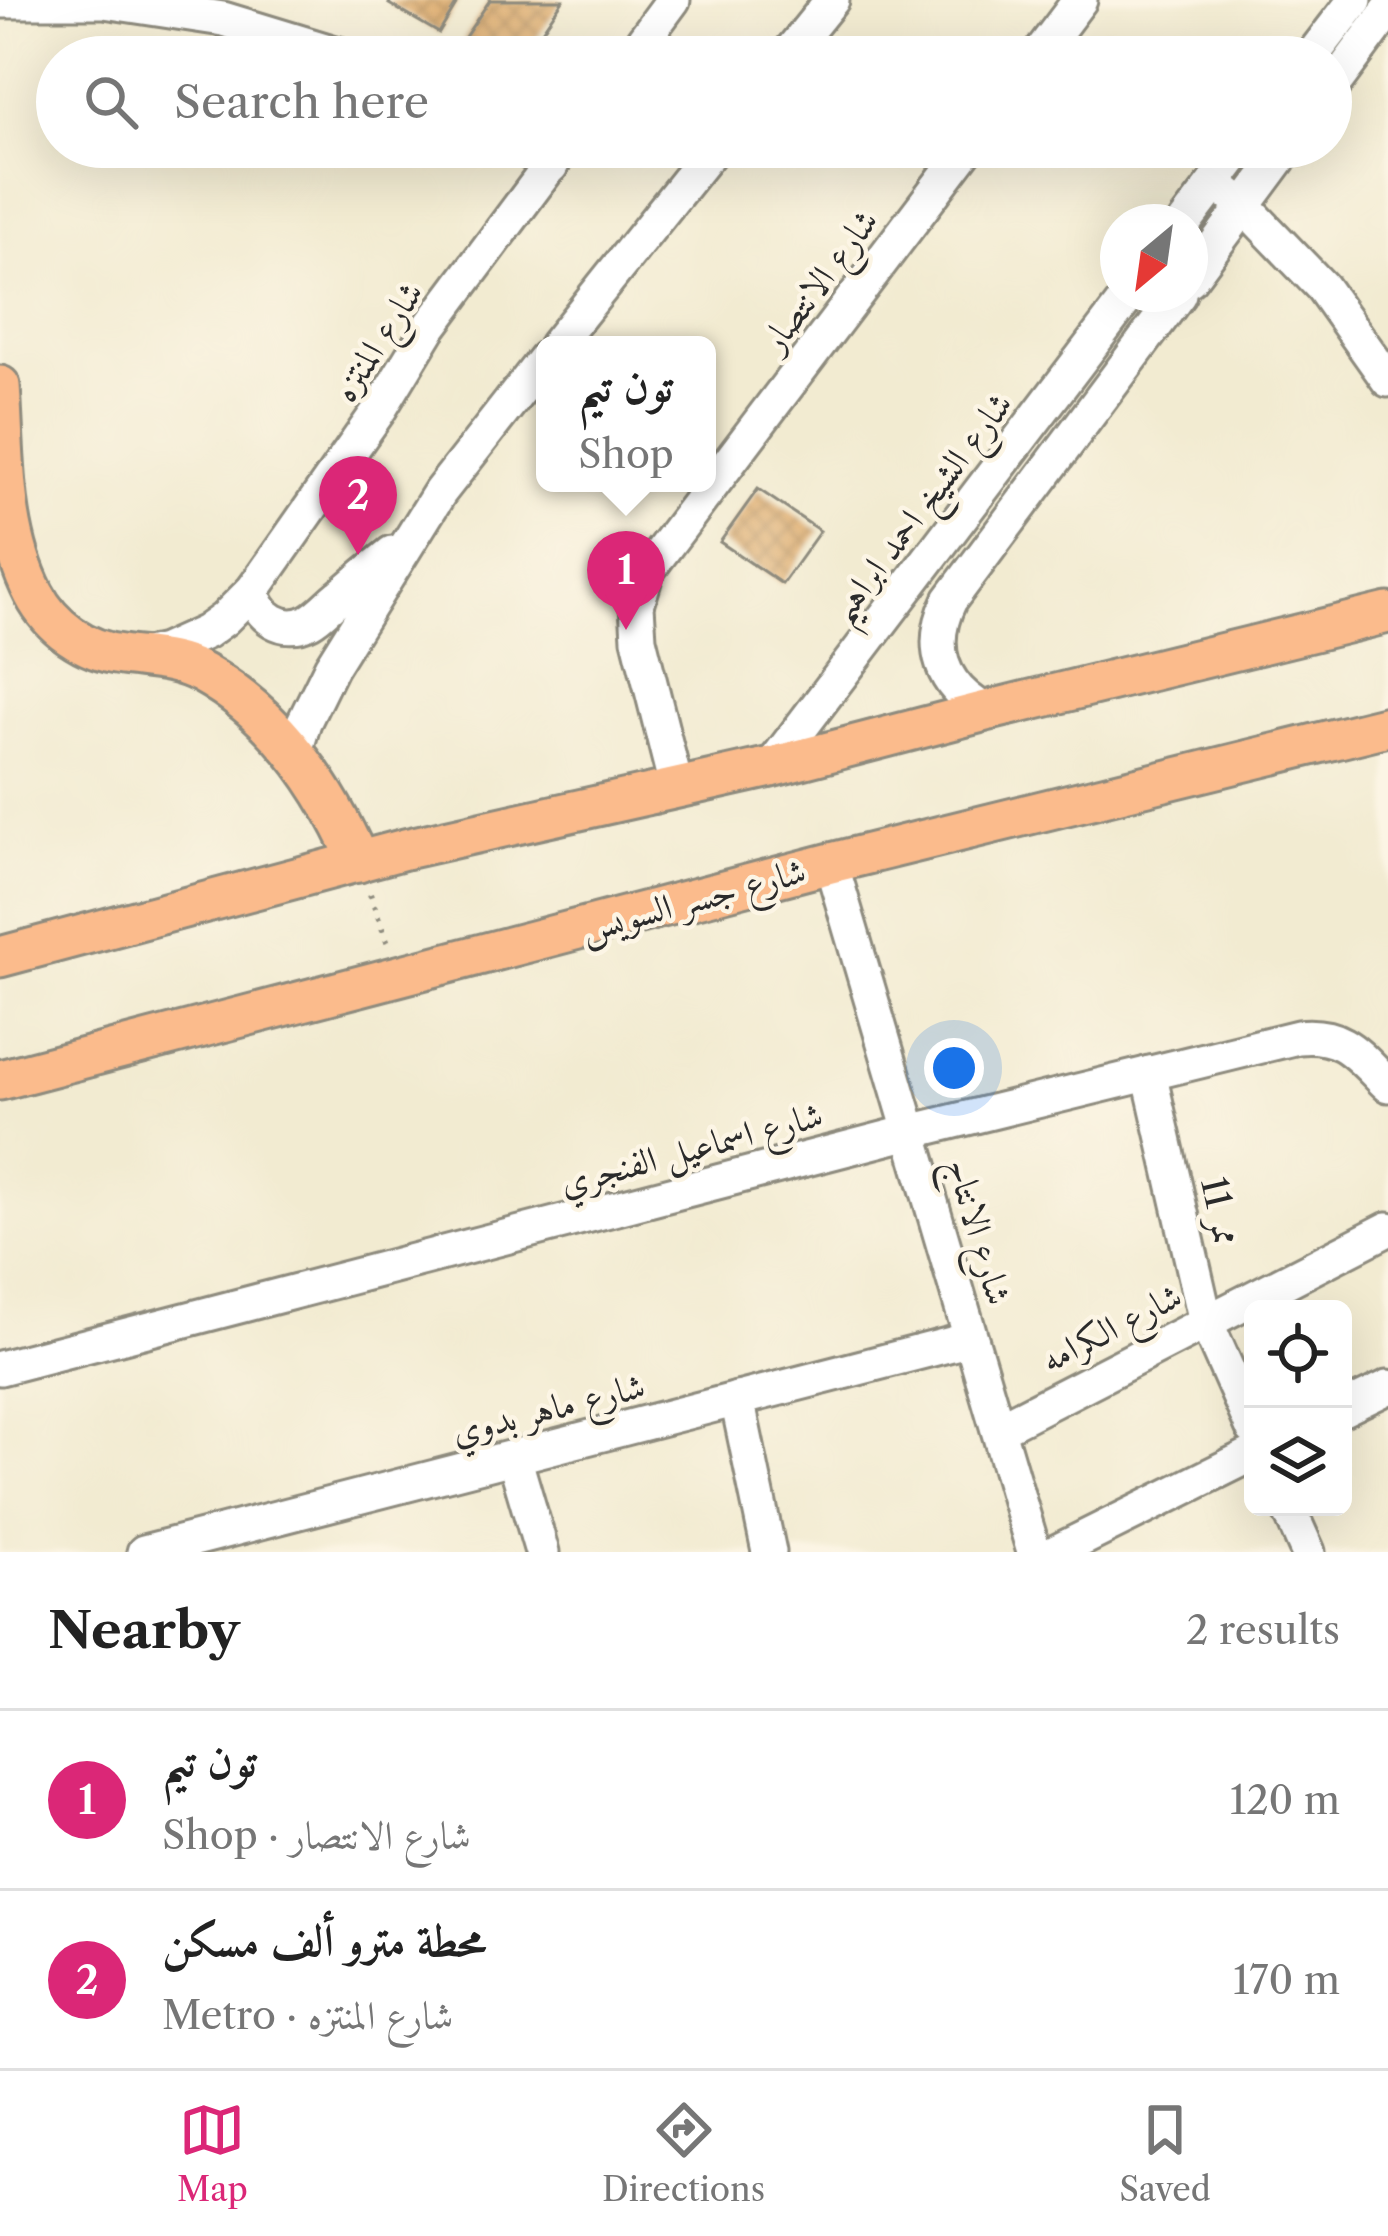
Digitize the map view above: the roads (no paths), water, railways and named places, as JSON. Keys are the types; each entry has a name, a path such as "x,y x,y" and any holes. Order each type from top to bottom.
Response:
{"main road":[{"path":"0,386 10,518 35,596 79,640 119,655 164,658 201,673 235,695 295,752 342,823 358,862"},
{"path":"0,958 358,862 771,766 1388,613"},
{"name":"شارع جسر السويس","path":"0,1080 831,863 1388,726"}],"street":[{"path":"646,36 673,0"},
{"path":"803,36 832,0"},
{"path":"1052,36 1080,0"},
{"path":"1327,36 1355,0"},
{"path":"0,1 104,2 223,19 279,36"},
{"path":"1352,60 1388,11"},
{"name":"شارع المنتزه","path":"142,656 206,632 253,590 378,412 429,328 548,168"},
{"path":"563,336 697,168"},
{"name":"شارع الانتصار","path":"716,481 952,168"},
{"path":"1198,204 1226,168"},
{"path":"1208,255 1272,168"},
{"path":"1215,182 1322,287 1388,380"},
{"name":"شارع الشيخ احمد ابراهيم","path":"771,766 1116,312"},
{"path":"986,710 950,681 939,650 942,616 1165,312"},
{"path":"295,752 331,667 412,537 462,462 536,369"},
{"name":"شارع الانتصار","path":"676,786 639,639 637,605 647,572 707,492"},
{"path":"253,590 268,618 278,624 299,625 318,615 412,537"},
{"path":"892,608 910,622 942,616"},
{"name":"شارع الانتاج","path":"831,863 1034,1552"},
{"name":"شارع اسماعيل الفنجري","path":"0,1368 910,1132 1314,1035 1346,1044 1388,1085"},
{"name":"ممر 11","path":"1149,1073 1206,1322 1244,1408"},
{"name":"شارع الكرامه","path":"998,1429 1206,1322 1384,1242"},
{"name":"شارع ماهر بدوي","path":"144,1552 971,1339"},
{"path":"1345,1408 1388,1387"},
{"path":"737,1399 769,1552"},
{"path":"514,1457 542,1552"},
{"path":"1056,1552 1244,1458"},
{"path":"1292,1516 1308,1552"}],"place":[{"name":"محطة مترو ألف مسكن","path":"358,555"},
{"name":"تون تيم","path":"626,630"}]}
